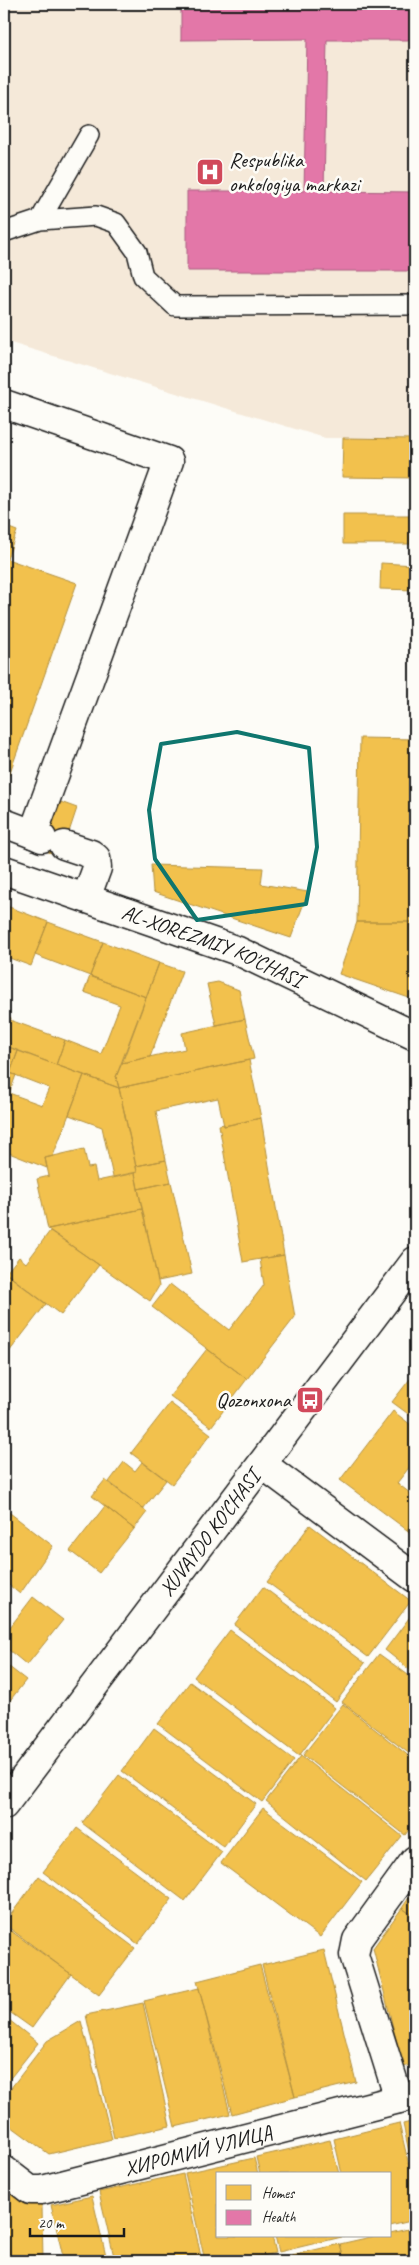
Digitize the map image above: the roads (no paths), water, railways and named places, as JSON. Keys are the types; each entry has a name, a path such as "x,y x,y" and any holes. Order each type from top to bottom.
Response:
{"street":[{"path":"4,404 169,461 47,839"},
{"path":"4,823 91,854 96,858 97,868 86,898"},
{"name":"AL-XOREZMIY KO'CHASI","path":"4,870 238,951 415,1036"},
{"name":"XUVAYDO KO'CHASI","path":"4,1805 415,1261"},
{"path":"262,1464 415,1578"},
{"name":"ХИРОМИЙ УЛИЦА","path":"4,2170 30,2190 42,2190 407,2097 354,1955 357,1940 415,1860"}],"lane":[{"path":"40,220 89,135"},
{"path":"4,232 40,220 96,216 116,222 137,252 143,276 175,306 415,305"}],"place":[{"name":"Respublika onkologiya markazi","path":"210,172"},
{"name":"Qozonxona","path":"310,1400"}]}
